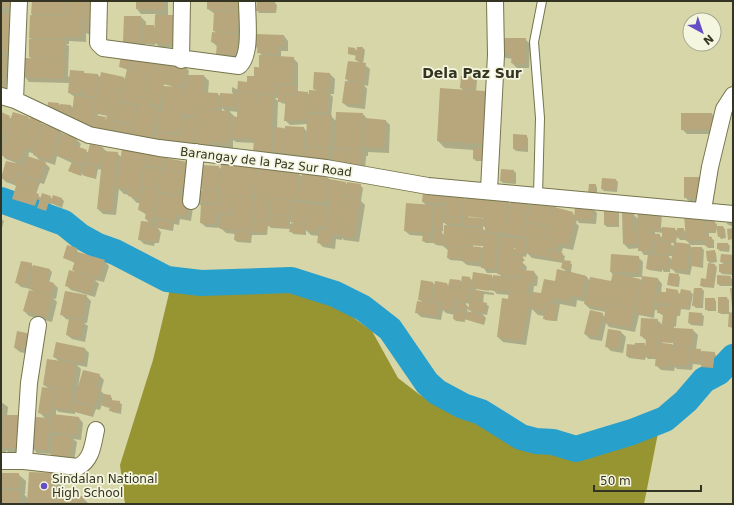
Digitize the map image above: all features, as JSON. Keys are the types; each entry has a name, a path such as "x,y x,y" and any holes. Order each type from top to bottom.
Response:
{"street":[{"path":"8,98 20,1"},
{"path":"99,1 97,36 98,43 103,48 181,60 238,66 244,61 247,46 247,1"},
{"path":"181,60 182,1"},
{"path":"489,190 496,55 495,1"},
{"path":"703,210 710,167 724,109 733,95"},
{"name":"Barangay de la Paz Sur Road","path":"8,98 89,135 159,148 326,168 428,186 489,190 733,214"},
{"path":"191,201 196,152"},
{"path":"24,461 29,383 38,325"},
{"path":"1,461 24,461 78,467 86,463 90,455 96,430"}],"lane":[{"path":"538,195 540,118 534,42 542,1"}],"shaded area":[{"path":"171,285 293,289 340,308 372,331 398,378 420,395 499,434 560,456 610,446 659,428 644,504 125,504 120,465 153,360"}],"building":[{"path":"1,1 13,1 12,8 1,7"},
{"path":"32,1 66,1 65,15 31,14"},
{"path":"67,1 83,1 81,37 65,37"},
{"path":"84,1 92,1 92,19 88,19 88,31 83,31"},
{"path":"136,1 164,1 164,10 136,9"},
{"path":"207,1 227,1 226,11 207,9"},
{"path":"228,1 240,1 239,11 227,10"},
{"path":"257,1 275,2 275,11 256,11"},
{"path":"214,11 239,12 237,32 213,31"},
{"path":"1,13 11,14 9,35 1,35"},
{"path":"30,15 66,16 65,39 29,38"},
{"path":"155,15 177,15 176,44 154,43"},
{"path":"124,16 141,16 140,43 123,42"},
{"path":"143,25 154,25 153,43 142,43"},
{"path":"212,32 238,34 236,55 216,54 217,43 211,42"},
{"path":"255,34 284,35 284,47 277,46 277,54 257,53 258,45 254,45"},
{"path":"1,35 9,36 8,52 1,52"},
{"path":"501,38 526,38 525,64 511,63 512,55 500,54"},
{"path":"29,39 65,40 64,59 29,57"},
{"path":"348,47 355,48 354,55 348,54"},
{"path":"357,47 363,47 361,61 355,60"},
{"path":"1,54 6,55 5,75 1,75"},
{"path":"121,55 130,56 128,68 119,67"},
{"path":"132,55 138,56 135,70 129,69"},
{"path":"259,55 294,57 292,84 275,84 275,94 237,92 238,81 247,82 247,76 254,76 254,67 276,68 259,67"},
{"path":"139,56 160,60 157,76 161,61 170,63 166,84 156,81 164,84 159,106 151,104 152,99 143,98 148,73 136,71"},
{"path":"24,58 65,59 64,79 24,77"},
{"path":"348,61 366,63 364,82 345,79"},
{"path":"171,64 181,66 176,86 166,84"},
{"path":"181,67 187,68 183,86 177,85"},
{"path":"127,69 147,74 142,98 150,100 149,106 158,108 151,140 132,136 138,106 140,105 120,101"},
{"path":"70,70 84,71 82,94 68,93"},
{"path":"101,72 124,77 121,91 112,89 106,115 94,112"},
{"path":"314,72 330,73 329,90 313,89"},
{"path":"84,73 98,74 96,96 83,96"},
{"path":"187,75 204,75 203,91 197,92 218,93 217,109 196,110 230,111 228,143 211,142 210,146 195,145 196,116 181,115 183,88 186,88"},
{"path":"1,76 5,76 4,88 1,87"},
{"path":"461,76 475,77 474,89 460,88"},
{"path":"345,81 363,83 361,105 342,103"},
{"path":"278,85 296,86 296,95 285,95 284,102 278,102"},
{"path":"163,86 182,87 181,113 162,112"},
{"path":"440,88 468,90 468,99 485,100 483,144 437,141"},
{"path":"112,90 121,92 111,132 104,130"},
{"path":"309,90 328,91 327,113 308,112"},
{"path":"470,90 485,91 484,99 469,99"},
{"path":"297,91 308,92 306,120 284,121 286,96 296,96"},
{"path":"220,93 237,94 236,107 219,107"},
{"path":"238,93 256,94 255,116 257,94 273,95 271,154 253,153 254,139 230,138 232,116 237,117"},
{"path":"74,96 95,98 92,125 71,123"},
{"path":"48,102 59,103 58,115 47,114"},
{"path":"119,102 137,106 133,124 115,120"},
{"path":"60,104 71,105 70,118 59,117"},
{"path":"1,112 10,116 1,141"},
{"path":"13,112 29,117 22,139 5,134"},
{"path":"158,112 179,113 179,116 182,116 181,130 178,130 178,133 157,132"},
{"path":"336,112 363,113 361,149 334,147"},
{"path":"681,113 712,113 712,129 681,130"},
{"path":"307,114 332,115 330,148 306,146"},
{"path":"95,115 106,117 103,131 92,129"},
{"path":"30,117 42,121 33,150 25,148 20,162 1,155 7,135 23,140"},
{"path":"183,118 195,118 194,145 178,144 179,131 182,131"},
{"path":"365,118 386,120 384,148 363,147"},
{"path":"115,121 122,123 120,133 113,132"},
{"path":"124,123 133,125 131,135 121,133"},
{"path":"43,124 60,130 50,161 33,155"},
{"path":"285,126 304,127 303,155 283,154"},
{"path":"274,127 284,128 282,153 273,152"},
{"path":"62,133 76,138 74,145 87,150 82,164 54,154"},
{"path":"155,133 165,133 165,143 155,143"},
{"path":"166,134 178,135 177,145 166,144"},
{"path":"513,134 527,135 526,150 513,149"},
{"path":"90,144 103,147 99,166 85,163"},
{"path":"305,147 329,149 328,159 304,158"},
{"path":"473,148 482,148 481,159 473,159"},
{"path":"122,149 145,153 139,198 128,196 129,190 116,187"},
{"path":"333,149 346,149 345,166 332,165"},
{"path":"347,149 361,150 360,167 346,166"},
{"path":"103,151 118,152 112,211 97,209"},
{"path":"146,152 165,155 163,168 144,165"},
{"path":"27,156 46,162 40,180 21,174"},
{"path":"166,158 187,162 185,172 165,169"},
{"path":"6,161 23,165 20,174 16,173 13,182 1,178"},
{"path":"72,162 82,166 79,175 68,171"},
{"path":"84,164 96,167 94,178 82,175"},
{"path":"221,164 256,166 254,197 219,196"},
{"path":"201,165 219,166 218,190 199,189"},
{"path":"257,165 271,166 271,170 299,172 296,200 255,198"},
{"path":"145,167 161,169 157,189 142,187"},
{"path":"162,169 185,173 182,191 178,190 177,195 158,191"},
{"path":"501,169 514,170 514,182 500,181"},
{"path":"302,173 328,176 324,203 297,199"},
{"path":"18,174 27,177 24,188 14,185"},
{"path":"684,177 701,177 701,197 684,198"},
{"path":"28,178 38,181 35,192 25,189"},
{"path":"602,178 616,179 615,190 601,189"},
{"path":"329,179 346,182 338,235 331,235 330,245 317,243 319,230 325,230 330,201 326,200"},
{"path":"347,182 361,184 359,198 345,196"},
{"path":"589,184 596,184 595,194 588,193"},
{"path":"16,186 39,194 35,206 12,199"},
{"path":"142,188 157,190 152,221 145,219 146,212 138,210"},
{"path":"195,190 218,191 217,203 194,201"},
{"path":"423,190 445,191 444,204 422,202"},
{"path":"42,193 51,196 46,211 37,208"},
{"path":"158,193 178,196 178,193 190,195 186,216 176,215 175,221 154,217"},
{"path":"53,195 62,198 60,206 50,203"},
{"path":"446,195 463,196 462,217 444,215"},
{"path":"465,195 508,199 505,233 485,232 483,218 463,216"},
{"path":"219,196 231,197 230,213 218,213"},
{"path":"232,197 253,198 251,230 220,229 221,214 231,215"},
{"path":"344,197 360,199 354,238 339,236"},
{"path":"255,198 268,199 266,221 253,220"},
{"path":"270,199 291,201 289,216 269,214"},
{"path":"511,199 528,202 523,237 505,234"},
{"path":"531,200 553,203 550,225 527,222"},
{"path":"293,201 308,203 305,224 290,222"},
{"path":"406,203 433,205 431,233 404,231"},
{"path":"201,204 217,204 216,224 200,223"},
{"path":"309,204 327,206 324,228 317,227 316,232 305,230"},
{"path":"435,206 443,206 441,230 433,229"},
{"path":"575,206 593,207 592,220 574,219"},
{"path":"554,207 573,212 572,219 575,220 568,246 558,243 556,250 549,248 551,239 547,238"},
{"path":"617,208 617,225 604,225 604,209"},
{"path":"638,208 651,209 650,233 637,233 638,244 623,244 622,213 634,213 634,231 637,231"},
{"path":"652,209 660,209 659,231 651,231"},
{"path":"704,213 705,236 712,237 712,247 705,246 705,240 686,241 684,214"},
{"path":"269,215 288,217 287,228 268,226"},
{"path":"444,216 462,218 462,224 443,223"},
{"path":"463,217 482,218 482,226 463,225"},
{"path":"157,219 172,222 171,229 156,227"},
{"path":"141,221 153,222 152,227 159,229 157,242 138,240"},
{"path":"253,221 267,222 266,233 252,232"},
{"path":"705,221 715,221 714,232 705,231"},
{"path":"291,223 305,225 304,234 289,232"},
{"path":"526,223 548,226 546,239 550,239 547,257 526,253 529,238 524,237"},
{"path":"444,225 468,227 467,245 461,245 461,247 443,246"},
{"path":"716,226 723,226 724,236 718,237"},
{"path":"469,227 483,228 482,246 468,245"},
{"path":"662,227 675,228 675,241 662,241"},
{"path":"677,228 684,228 684,238 677,238"},
{"path":"733,228 733,239 728,240 727,229"},
{"path":"235,231 250,231 249,241 234,240"},
{"path":"434,231 442,231 441,244 432,243"},
{"path":"423,233 430,234 430,242 422,241"},
{"path":"484,233 498,234 495,269 481,268"},
{"path":"639,233 660,234 659,242 671,242 670,255 654,254 655,241 652,241 651,251 638,251"},
{"path":"501,235 516,238 514,249 499,246"},
{"path":"517,238 527,239 524,255 514,253 514,255 523,256 523,260 505,258 523,261 520,277 497,274 498,268 504,268 497,267 500,247 515,249"},
{"path":"674,242 690,244 686,271 670,269"},
{"path":"717,243 728,243 728,250 717,249"},
{"path":"67,245 77,248 73,261 63,258"},
{"path":"462,246 481,247 479,262 461,261"},
{"path":"448,247 461,248 460,259 447,258"},
{"path":"692,247 702,247 701,266 690,266"},
{"path":"550,250 563,253 561,261 548,258"},
{"path":"715,250 715,260 707,261 706,251"},
{"path":"78,252 105,260 99,278 72,270"},
{"path":"611,254 639,256 638,273 610,272"},
{"path":"648,254 661,256 660,270 646,269"},
{"path":"721,254 733,255 733,263 720,262"},
{"path":"662,256 669,256 668,270 661,270"},
{"path":"563,260 571,261 569,270 561,268"},
{"path":"21,261 32,263 26,285 15,283"},
{"path":"708,263 715,264 713,287 700,286 701,278 706,279"},
{"path":"719,264 732,264 731,273 719,272"},
{"path":"33,265 50,269 47,281 54,283 51,295 29,289"},
{"path":"557,269 586,276 582,298 570,295 569,301 553,298 552,304 545,302 543,311 529,308 533,292 541,293 544,279 555,281"},
{"path":"69,270 95,278 90,293 65,286"},
{"path":"522,270 534,271 533,282 529,282 528,293 507,290 509,277 521,279"},
{"path":"473,272 492,275 489,291 471,288"},
{"path":"613,273 640,279 634,308 606,302 605,309 584,304 590,277 611,281"},
{"path":"669,273 679,274 677,286 667,285"},
{"path":"493,275 508,277 506,292 491,289"},
{"path":"717,275 731,276 730,285 717,284"},
{"path":"462,276 470,277 469,289 460,288"},
{"path":"642,276 658,278 652,316 635,313"},
{"path":"450,279 460,280 459,288 448,286"},
{"path":"421,280 433,282 430,302 418,300"},
{"path":"435,281 447,283 447,287 456,288 452,311 440,309 441,303 432,302"},
{"path":"457,288 470,290 467,298 468,302 455,300"},
{"path":"666,288 678,290 676,298 679,298 681,289 691,291 688,309 680,307 679,315 675,314 674,325 662,324 663,313 657,313 658,305 669,306 670,298 668,304 656,303 657,292 666,292"},
{"path":"694,288 702,288 701,306 692,306"},
{"path":"730,288 733,288 733,307 732,307"},
{"path":"29,290 52,296 47,317 23,311"},
{"path":"472,290 482,291 481,300 470,298"},
{"path":"65,291 87,295 82,319 60,315"},
{"path":"509,291 531,294 522,341 497,337 502,298 508,299"},
{"path":"718,297 727,297 727,313 718,313"},
{"path":"705,298 715,298 714,310 705,310"},
{"path":"470,299 487,303 485,313 468,310"},
{"path":"417,301 438,304 437,316 415,313"},
{"path":"456,302 466,303 465,311 456,309"},
{"path":"546,303 558,305 555,321 543,319"},
{"path":"607,303 634,309 630,328 603,322"},
{"path":"454,310 464,312 463,321 453,319"},
{"path":"590,310 603,313 597,337 584,334"},
{"path":"466,311 484,315 482,324 464,319"},
{"path":"689,312 702,313 701,324 688,323"},
{"path":"729,312 733,313 733,327 728,327"},
{"path":"69,318 84,321 80,338 66,335"},
{"path":"641,318 658,319 655,358 645,357 646,337 640,336"},
{"path":"659,324 674,326 672,343 657,342"},
{"path":"674,328 693,329 692,347 673,345"},
{"path":"608,329 621,331 618,349 605,347"},
{"path":"17,331 31,334 28,350 14,348"},
{"path":"56,342 85,348 82,363 53,357"},
{"path":"635,343 645,343 643,359 634,358"},
{"path":"657,343 672,344 670,367 655,366"},
{"path":"627,344 634,345 633,357 626,356"},
{"path":"673,346 689,347 688,366 671,365"},
{"path":"691,348 701,349 699,363 690,362"},
{"path":"702,351 715,352 713,368 701,367"},
{"path":"47,359 76,363 72,390 43,385"},
{"path":"83,370 100,374 96,387 100,389 95,406 74,400"},
{"path":"42,387 55,389 50,415 38,413"},
{"path":"56,388 73,391 70,410 53,408"},
{"path":"104,394 111,395 109,406 102,406"},
{"path":"111,400 120,401 119,412 109,411"},
{"path":"73,402 94,407 91,416 71,410"},
{"path":"52,414 79,417 77,435 50,432"},
{"path":"4,415 19,415 17,448 2,448"},
{"path":"35,417 50,418 47,450 31,449"},
{"path":"53,435 72,436 70,458 51,456"},
{"path":"29,472 56,473 54,504 27,504"},
{"path":"1,473 19,473 19,488 1,488"},
{"path":"1,490 20,490 20,504 1,504"},
{"path":"56,494 83,496 82,504 55,504"}],"waterway":[{"path":"1,200 64,223 80,236 98,246 115,252 167,279 201,283 291,280 335,294 363,308 390,329 427,383 437,392 463,406 481,412 521,437 536,441 553,442 576,449 632,432 665,419 686,401 704,380 719,372 733,357"}],"place":[{"name":"Sindalan National High School","path":"44,486"}],"district":[{"name":"Dela Paz Sur","path":"472,73"}]}
